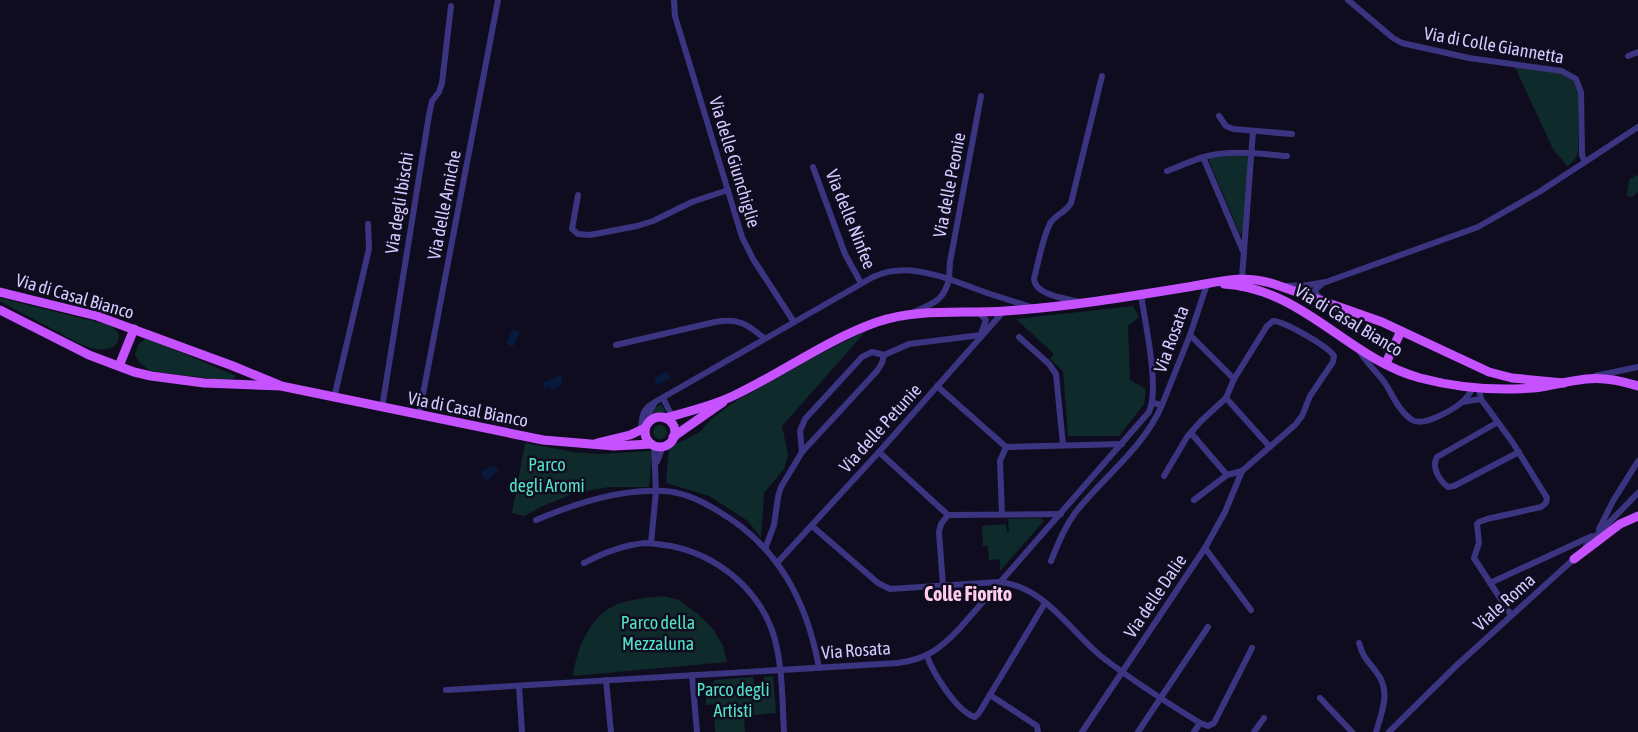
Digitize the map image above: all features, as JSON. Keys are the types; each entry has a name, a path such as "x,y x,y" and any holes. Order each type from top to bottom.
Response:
{"main road":[{"name":"Via di Casal Bianco","path":"668,417 732,396 855,331 882,320 907,315 976,311 1003,312 1082,303 1242,278 1265,281 1326,302 1401,331 1470,365 1494,374 1512,378 1564,383"},
{"name":"Via di Casal Bianco","path":"1206,284 1243,286 1281,298 1308,313 1357,347 1417,377 1476,388 1527,388 1586,379 1606,379 1638,386"},
{"name":"Via di Casal Bianco","path":"0,292 82,312 134,329 281,386 543,440 627,446 656,445"},
{"name":"Via di Casal Bianco","path":"0,310 84,352 151,376 204,383 281,386"},
{"path":"119,366 134,329"},
{"path":"1386,363 1401,331"},
{"path":"645,426 645,435 656,445 671,441 732,396"},
{"path":"589,444 630,435 656,417 668,417 673,426 673,438"},
{"path":"1574,559 1620,524 1638,516"}],"street":[{"name":"Via delle Arniche","path":"419,415 498,0"},
{"name":"Via delle Giunchiglie","path":"674,0 675,16 741,234 748,250 794,322"},
{"name":"Via di Colle Giannetta","path":"1348,0 1393,38 1402,43 1462,57 1552,69 1572,75 1578,82 1581,92 1582,155 1585,162"},
{"name":"Via degli Ibischi","path":"382,408 429,115 432,101 439,92 442,83 451,6"},
{"path":"1628,56 1638,52"},
{"path":"1082,303 1040,291 1035,286 1034,280 1049,226 1067,210 1070,203 1102,76"},
{"name":"Via delle Peonie","path":"949,279 950,262 981,96"},
{"path":"1218,116 1230,128 1292,134"},
{"path":"1282,287 1326,282 1478,226 1539,192 1638,127"},
{"path":"1242,278 1253,131"},
{"path":"1168,171 1203,157 1227,153 1287,156"},
{"path":"1203,157 1243,252"},
{"name":"Via delle Ninfee","path":"813,167 844,251 861,283"},
{"path":"578,196 572,229 578,234 587,236 641,225 688,204 728,190"},
{"path":"334,398 369,248 368,224"},
{"name":"Via di Casal Bianco","path":"655,402 861,283 886,272 905,269 922,272 1037,308"},
{"name":"Via di Casal Bianco","path":"907,315 939,299 945,293 949,279"},
{"path":"1326,282 1315,290 1317,295 1326,302"},
{"name":"Via Rosata","path":"1051,561 1064,531 1076,512 1136,447 1150,428 1162,405 1190,334 1206,284"},
{"name":"Via Rosata","path":"446,690 898,663 927,656 950,639 1147,415 1153,403 1153,378 1141,295"},
{"path":"802,452 800,431 805,420 862,357 872,352 884,355 909,344 981,335 986,320 976,311"},
{"name":"Via delle Petunie","path":"777,563 879,452 1003,312"},
{"path":"616,345 730,320 744,323 764,338"},
{"path":"1164,476 1190,433 1226,398 1234,380 1266,327 1274,321 1283,323 1331,351 1334,356 1333,362 1310,396 1299,420 1242,471 1227,475 1194,500"},
{"path":"1190,334 1234,380"},
{"path":"1019,337 1049,364 1056,374 1063,446"},
{"path":"1357,347 1361,355 1381,378 1398,406 1414,421 1423,422 1437,417 1462,402 1476,388 1481,399 1519,452 1546,496 1547,502 1541,507 1478,522 1479,543 1474,558 1511,615"},
{"path":"764,549 774,525 781,487 802,452 877,371 884,355"},
{"path":"1586,379 1621,369 1638,367"},
{"path":"937,386 1006,447 1122,444"},
{"path":"663,398 668,417"},
{"path":"1226,398 1270,447"},
{"path":"1462,402 1481,399"},
{"path":"645,426 655,402"},
{"path":"645,426 644,412 648,406 655,402"},
{"path":"1153,403 1162,405"},
{"path":"1498,422 1437,457 1434,466 1442,482 1448,487 1454,486 1519,452"},
{"path":"1190,433 1227,475"},
{"path":"651,543 656,492 656,445"},
{"path":"1002,514 1000,461 1006,447"},
{"path":"879,452 948,515 1061,514"},
{"path":"1490,583 1596,535 1613,501 1638,461"},
{"name":"Via delle Dalie","path":"1082,732 1205,548 1225,512 1242,471"},
{"path":"536,520 574,504 601,497 637,492 666,491 704,503 734,521 777,563 802,605 812,635 819,668"},
{"name":"Viale Roma","path":"1389,732 1511,615 1574,559 1638,493"},
{"path":"943,586 939,532 941,524 948,515"},
{"path":"812,526 876,581 887,588 896,590 999,582 1024,587 1045,603 1093,649 1122,672 1200,723 1210,726 1214,723 1252,648"},
{"path":"584,563 616,549 651,543 700,554 738,581 757,603 768,620 780,670 784,732"},
{"path":"1205,548 1252,610"},
{"path":"927,656 935,675 957,703 974,717 978,715 1045,603"},
{"path":"1138,732 1208,628"},
{"path":"1359,643 1363,657 1376,672 1384,686 1384,702 1376,732"},
{"path":"692,675 697,732"},
{"path":"606,680 611,732"},
{"path":"518,686 522,732"},
{"path":"990,695 1037,726 1038,732"},
{"path":"1320,698 1352,732"},
{"path":"1254,732 1264,718"},
{"path":"1194,732 1200,723"}],"green space":[{"path":"1515,67 1561,72 1570,76 1578,89 1578,152 1576,158 1567,167 1552,147"},
{"path":"1247,156 1250,159 1243,233 1240,234 1209,161 1212,158"},
{"path":"1636,175 1638,176 1638,192 1632,197 1627,196 1629,180"},
{"path":"0,298 109,325 115,329 119,338 114,346 103,350 86,346 0,301"},
{"path":"1133,306 1139,317 1128,326 1130,380 1146,389 1144,404 1119,436 1068,436 1063,371 1050,359 1054,354 1016,319"},
{"path":"866,331 782,426 788,455 784,469 764,493 761,538 748,521 709,496 666,483 669,448 700,432 711,419 736,401 816,356"},
{"path":"145,339 157,342 236,376 233,379 222,380 150,371 139,362 135,355 138,345"},
{"path":"661,404 666,413 652,417 655,408"},
{"path":"657,425 663,425 667,432 663,439 657,439 653,435 653,429"},
{"name":"Parco degli Aromi","path":"525,443 573,452 597,454 652,451 649,487 609,487 592,490 570,495 524,516 512,513"},
{"path":"1040,518 1044,521 1000,571 1000,559 989,560 988,546 983,546 982,526 1006,524 1007,532 1009,533 1008,519"},
{"name":"Parco della Mezzaluna","path":"664,596 679,600 699,615 713,629 723,646 727,662 573,676 581,644 600,616 618,604"},
{"name":"Parco degli Artisti","path":"773,676 776,713 744,716 745,732 715,732 714,704 706,705 706,695 715,680 753,677 754,684 765,683 764,677"}],"water":[{"path":"512,329 520,332 513,347 506,343"},
{"path":"667,371 671,378 657,385 654,378"},
{"path":"561,375 562,384 553,391 549,386 545,389 543,383"},
{"path":"491,466 497,467 498,472 488,480 485,480 482,472"}],"district":[{"name":"Colle Fiorito","path":"968,593"}]}
